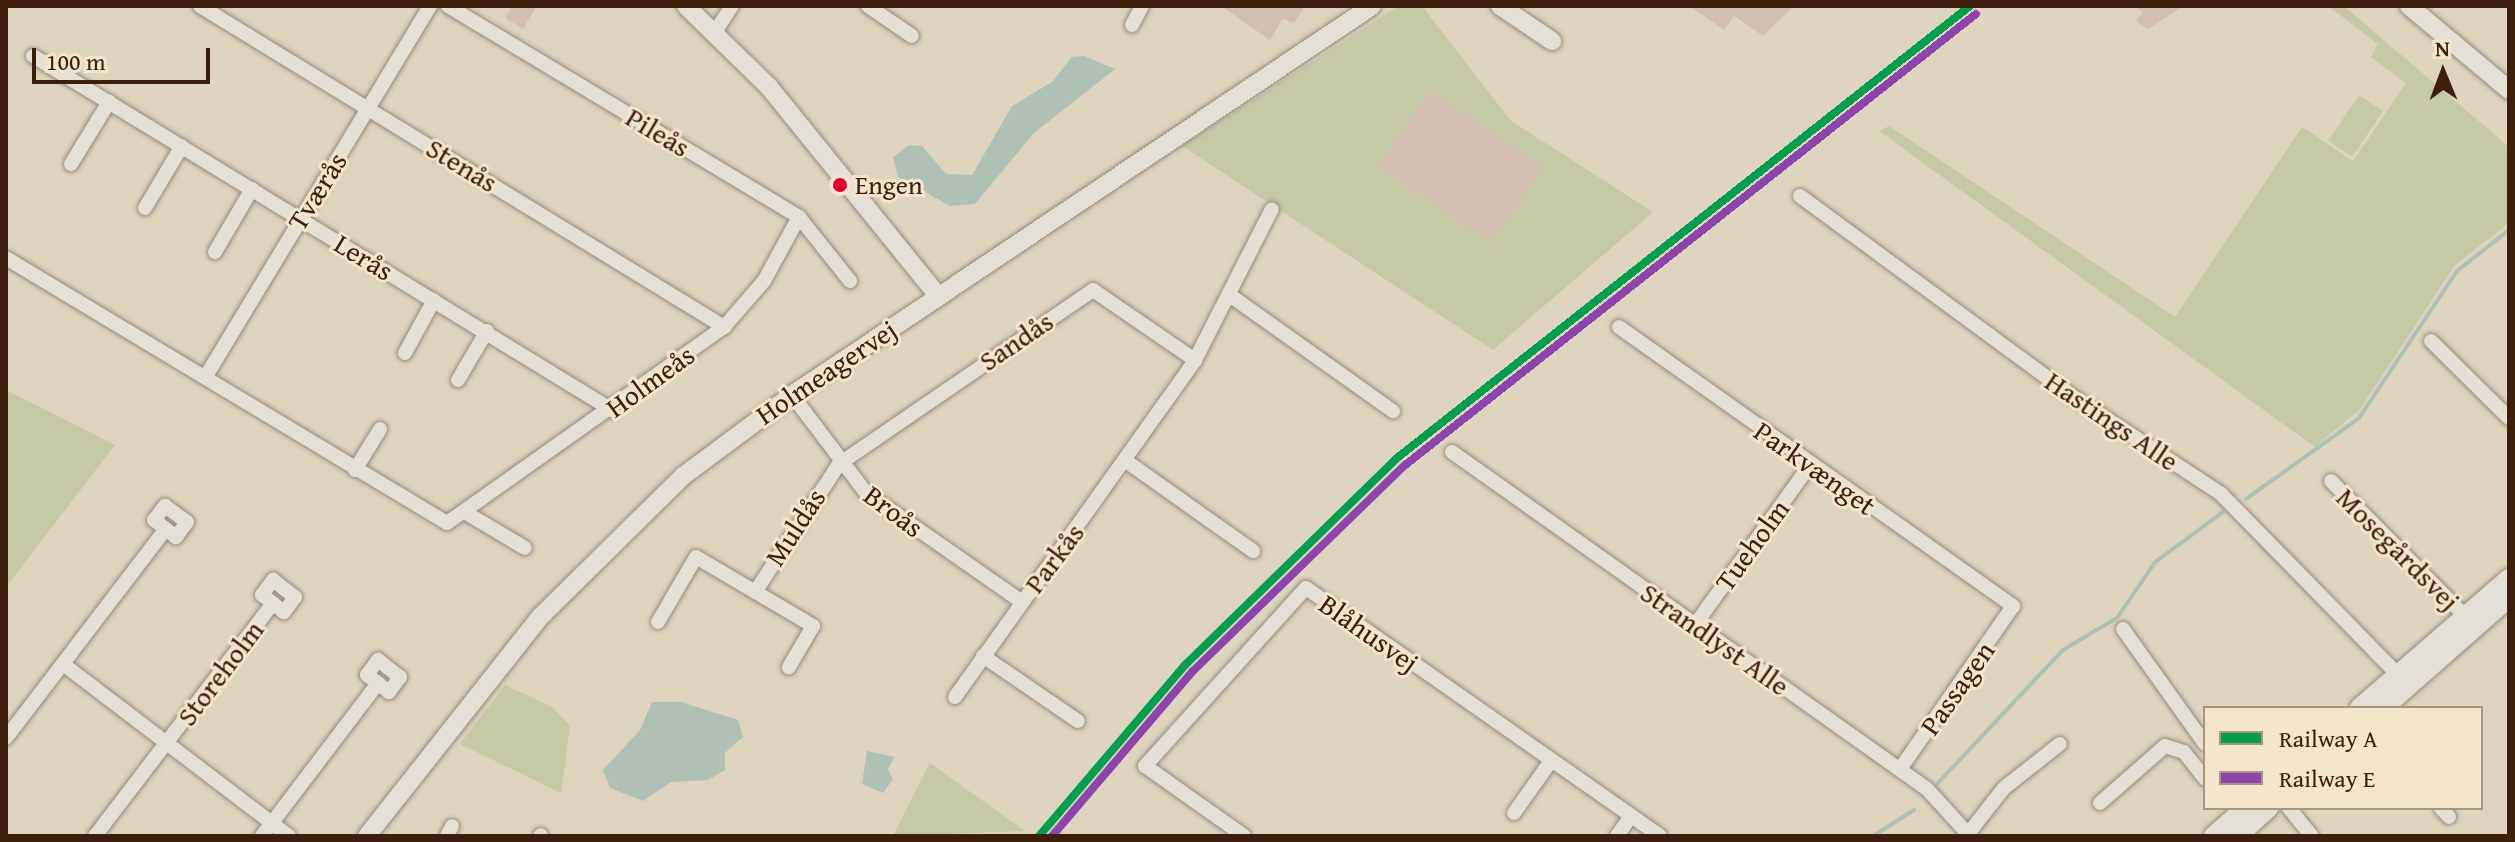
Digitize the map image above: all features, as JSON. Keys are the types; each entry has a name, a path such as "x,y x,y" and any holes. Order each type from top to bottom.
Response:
{"main road":[{"path":"2362,706 2509,579"},
{"path":"2385,706 2509,597"},
{"path":"2214,836 2237,817 2261,810"}],"street":[{"name":"Stenås","path":"200,6 724,327"},
{"name":"Tværås","path":"206,376 430,6"},
{"name":"Pileås","path":"448,6 799,217 850,281"},
{"path":"686,6 715,32 938,296"},
{"path":"715,32 732,6"},
{"path":"868,6 912,36"},
{"path":"1132,25 1142,6"},
{"name":"Holmeagervej","path":"367,836 580,572 683,476 792,395 1372,6"},
{"path":"1500,6 1552,41"},
{"path":"2409,6 2509,90"},
{"name":"Lerås","path":"33,56 612,410"},
{"path":"71,164 109,102"},
{"path":"145,208 182,146"},
{"path":"215,252 252,189"},
{"name":"Hastings Alle","path":"1800,196 2075,398 2221,494 2398,675"},
{"name":"Parkås","path":"955,697 1195,360 1231,296 1272,209"},
{"name":"Holmeås","path":"468,514 724,327 764,281 799,217"},
{"path":"6,258 206,376 440,521 468,514 525,548"},
{"name":"Sandås","path":"839,464 1093,290 1195,360"},
{"path":"1231,296 1393,411"},
{"path":"405,353 434,300"},
{"name":"Parkvænget","path":"1619,327 2013,606"},
{"path":"458,380 487,331"},
{"path":"2431,341 2509,418"},
{"name":"Broås","path":"792,395 839,464 866,493 1021,601"},
{"path":"355,470 380,429"},
{"name":"Strandlyst Alle","path":"1452,452 1900,769 1969,835"},
{"path":"1126,461 1253,551"},
{"name":"Muldås","path":"755,592 839,464"},
{"name":"Tueholm","path":"1695,625 1810,465"},
{"name":"Mosegårdsvej","path":"2331,481 2465,616"},
{"path":"6,738 166,529"},
{"name":"Muldås","path":"658,622 696,557 813,626 789,667"},
{"name":"Blåhusvej","path":"1244,836 1145,766 1306,588 1660,836"},
{"name":"Storeholm","path":"95,836 273,603"},
{"name":"Passagen","path":"1900,769 2013,606"},
{"path":"2123,629 2203,741"},
{"path":"983,656 1078,721"},
{"name":"Storeholm","path":"63,664 289,836"},
{"path":"262,836 378,683"},
{"path":"1969,835 2004,788 2060,744"},
{"path":"2100,803 2165,746 2184,752 2203,776"},
{"path":"1514,813 1551,761"},
{"path":"2291,810 2312,836"},
{"path":"1617,836 1631,816"}],"green space":[{"path":"1398,6 1422,6 1511,121 1653,212 1493,350 1182,146"},
{"path":"2328,6 2344,6 2509,147 2509,223 2455,265 2360,409 2315,447 1879,131 1889,126 2175,317 2302,127 2353,161 2406,83 2371,57 2378,44"},
{"path":"2359,95 2383,111 2352,157 2328,141"},
{"path":"6,390 115,445 6,587"},
{"path":"505,685 552,707 570,726 561,793 460,744"},
{"path":"930,763 1025,831 893,836"}],"shaded area":[{"path":"1084,56 1115,69 1034,133 975,204 950,206 898,177 893,157 909,145 922,146 946,174 972,175 1012,106 1052,82 1072,57"},
{"path":"652,702 681,702 738,720 743,737 725,753 725,770 708,780 671,782 643,801 610,788 603,770 640,730"},
{"path":"867,751 895,757 888,769 893,779 883,793 862,784"}],"building":[{"path":"512,6 537,6 523,29 505,18"},
{"path":"1221,6 1298,6 1303,9 1294,23 1283,19 1270,40"},
{"path":"1689,6 1794,6 1763,36 1734,16 1724,30"},
{"path":"2134,6 2183,6 2148,29 2136,21 2143,12"},
{"path":"1430,90 1544,167 1492,244 1378,167"}],"waterway":[{"path":"2246,499 2359,418 2457,271 2509,230"},
{"path":"1937,784 2063,650 2117,618 2155,562 2223,512"},
{"path":"1873,836 1914,810"}],"rail line":[{"name":"A","path":"1039,836 1185,665 1397,458 1970,6"},
{"name":"E","path":"1052,836 1192,672 1404,466 1976,14"}],"place":[{"name":"Engen","path":"840,185"}]}
